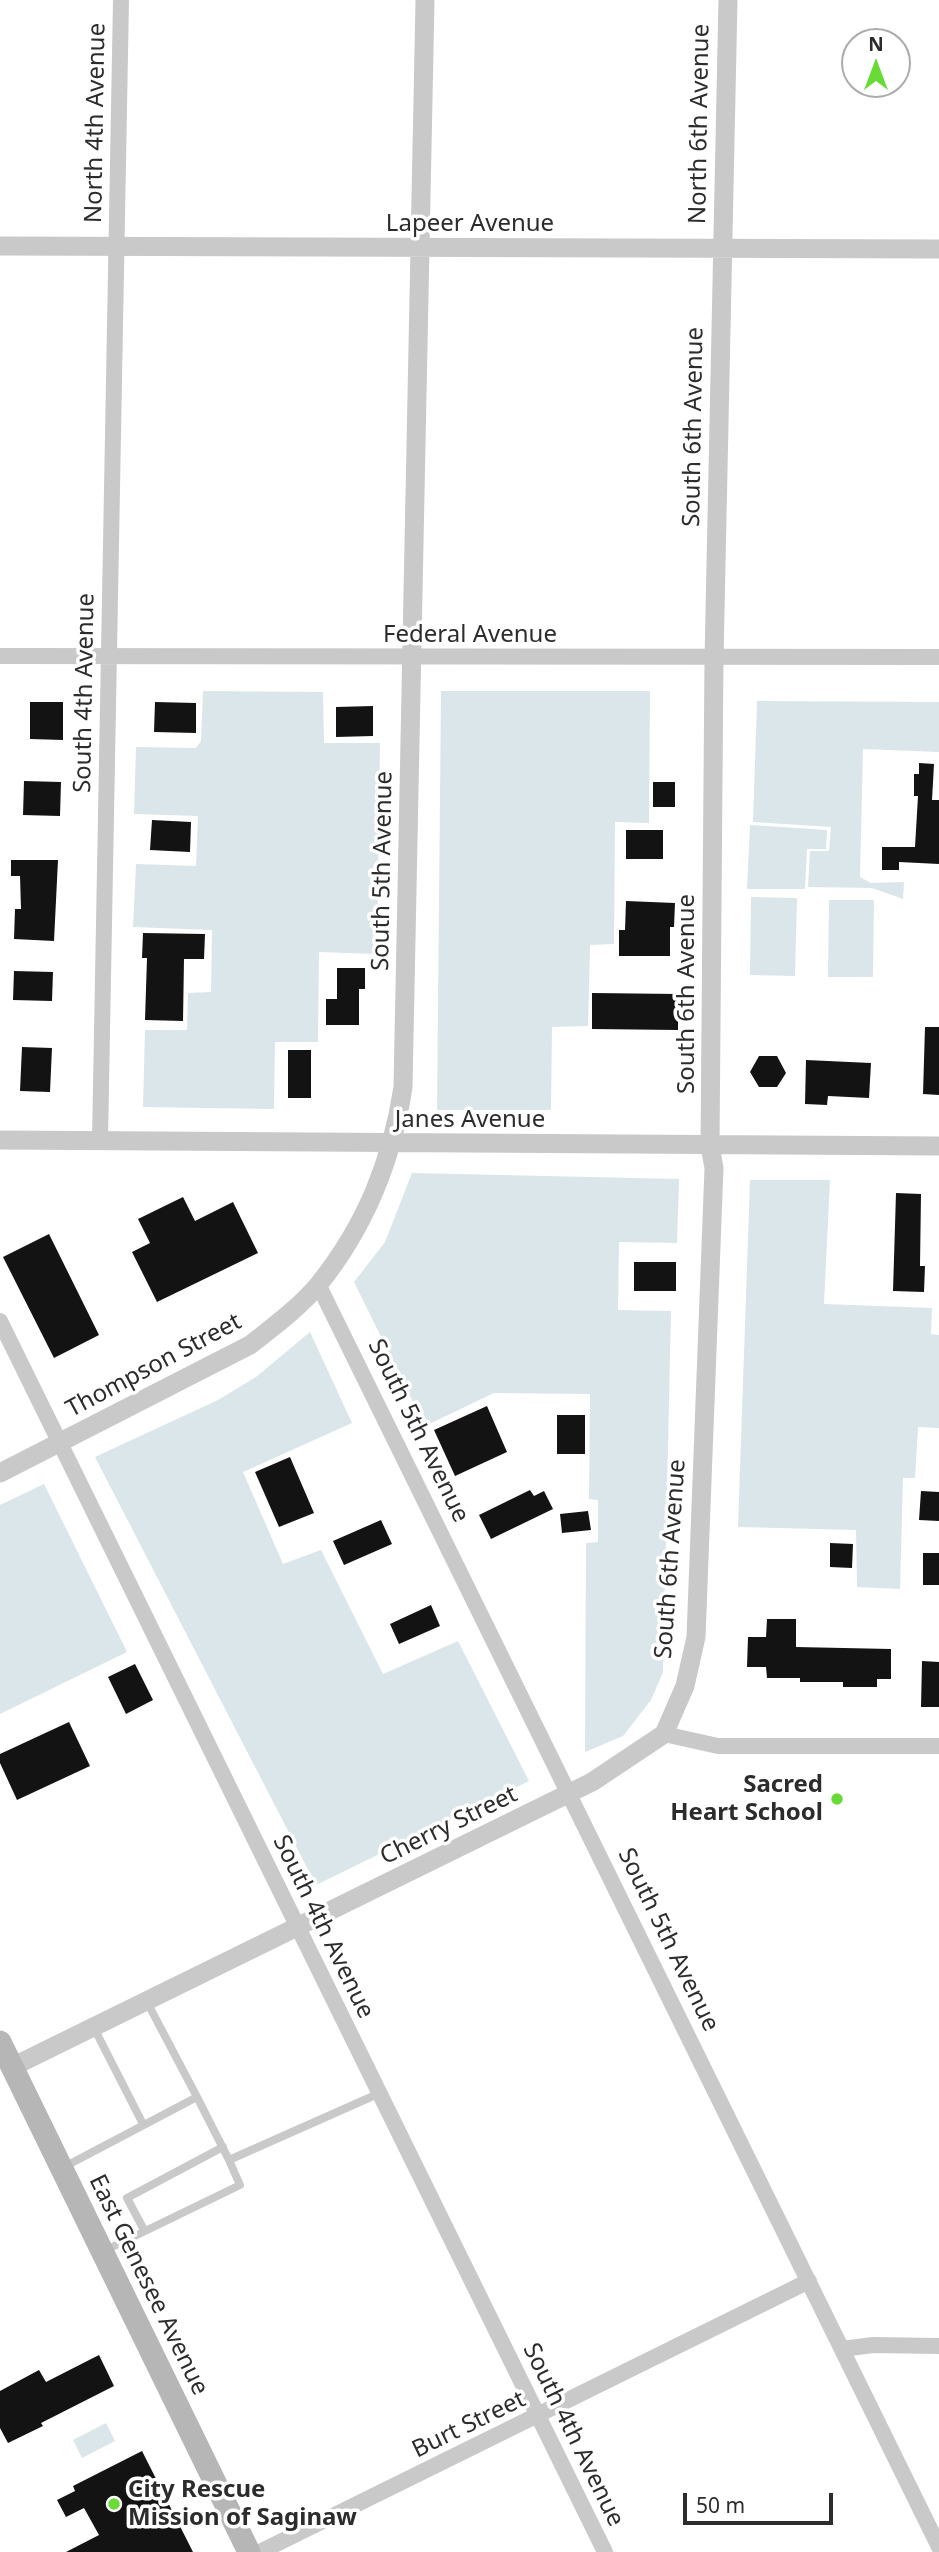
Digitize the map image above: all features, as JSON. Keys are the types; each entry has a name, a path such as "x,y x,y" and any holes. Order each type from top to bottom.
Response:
{"main road":[{"name":"East Genesee Avenue","path":"0,2042 6,2071 62,2168 249,2552"}],"street":[{"name":"North 4th Avenue","path":"116,247 121,0"},
{"name":"South 5th Avenue","path":"425,0 403,1087 392,1144 375,1193 355,1230 318,1284 939,2547"},
{"name":"North 6th Avenue","path":"722,249 728,0"},
{"name":"Lapeer Avenue","path":"0,246 939,249"},
{"name":"South 4th Avenue","path":"100,1140 116,247"},
{"name":"South 6th Avenue","path":"664,1734 685,1686 696,1637 714,1168 710,1146 714,659 722,249"},
{"name":"Federal Avenue","path":"0,656 714,659 939,657"},
{"name":"Janes Avenue","path":"0,1140 939,1146"},
{"name":"Thompson Street","path":"0,1473 250,1345 286,1317 318,1284"},
{"name":"South 4th Avenue","path":"0,1321 605,2552"},
{"path":"664,1734 719,1746 939,1746"},
{"name":"Cherry Street","path":"6,2071 569,1795 664,1734"},
{"name":"Burt Street","path":"260,2552 809,2281"},
{"path":"842,2349 873,2345 939,2346"}],"lane":[{"path":"103,2252 240,2185 147,2001"},
{"path":"94,2028 143,2124"},
{"path":"229,2160 380,2093"},
{"path":"62,2168 197,2097"},
{"path":"144,2230 127,2198 223,2147"}],"shaded area":[{"path":"203,691 323,692 324,743 380,743 377,954 319,952 318,1042 275,1042 274,1109 143,1107 145,1030 187,1030 188,993 211,992 212,930 133,927 136,864 196,866 198,816 134,814 136,747 196,748 201,741"},
{"path":"441,691 650,691 649,823 615,822 614,944 590,945 588,1026 552,1027 551,1110 437,1110"},
{"path":"757,701 939,702 939,752 863,749 860,877 871,883 904,882 903,899 872,888 808,887 810,851 829,851 831,827 753,822"},
{"path":"750,825 827,830 826,849 807,849 805,889 747,889"},
{"path":"751,897 797,898 795,976 750,975"},
{"path":"829,900 874,900 873,977 828,977"},
{"path":"412,1173 679,1179 677,1243 619,1242 618,1310 671,1311 663,1672 651,1700 623,1736 585,1752 586,1543 598,1542 598,1500 589,1499 590,1394 494,1393 425,1426 354,1282 385,1242"},
{"path":"750,1180 830,1180 824,1304 932,1308 931,1334 939,1335 939,1428 918,1427 915,1478 903,1478 900,1589 857,1587 856,1530 738,1527"},
{"path":"310,1332 352,1423 243,1472 283,1564 321,1550 383,1674 458,1641 529,1781 316,1885 95,1457 218,1400 256,1377"},
{"path":"44,1484 127,1652 0,1714 0,1505"},
{"path":"106,2423 115,2441 82,2458 73,2440"}],"building":[{"path":"30,702 63,702 63,740 30,739"},
{"path":"155,702 196,703 196,733 154,732"},
{"path":"373,706 373,736 336,737 336,707"},
{"path":"919,763 934,764 932,800 939,800 939,864 899,862 899,870 882,870 882,847 915,847 918,796 914,796 914,774 919,774"},
{"path":"24,781 61,782 60,816 23,815"},
{"path":"653,782 675,782 675,807 653,807"},
{"path":"152,820 191,822 190,852 150,850"},
{"path":"626,830 663,830 663,859 626,859"},
{"path":"11,860 58,860 54,941 14,939 15,909 21,909 20,876 11,876"},
{"path":"626,901 675,903 674,927 670,927 670,956 619,956 619,930 625,930"},
{"path":"143,933 205,934 204,959 184,959 183,1021 145,1020 147,958 142,958"},
{"path":"337,968 365,968 365,989 359,989 359,1025 326,1025 326,999 337,999"},
{"path":"14,971 53,972 52,1001 13,1000"},
{"path":"592,993 678,994 678,1030 592,1029"},
{"path":"925,1027 939,1027 939,1095 923,1094"},
{"path":"22,1047 52,1048 50,1092 20,1091"},
{"path":"288,1050 311,1050 311,1098 288,1098"},
{"path":"759,1056 777,1056 786,1073 777,1087 759,1087 750,1072"},
{"path":"806,1060 871,1063 869,1098 828,1096 827,1105 805,1104"},
{"path":"896,1193 921,1194 920,1266 925,1266 924,1292 893,1291"},
{"path":"183,1197 195,1221 233,1202 258,1253 157,1302 132,1252 150,1243 138,1219"},
{"path":"49,1234 99,1335 54,1358 3,1257"},
{"path":"634,1262 676,1262 676,1291 634,1291"},
{"path":"487,1406 507,1452 455,1476 434,1430"},
{"path":"557,1415 585,1415 585,1454 557,1454"},
{"path":"290,1457 314,1513 279,1527 255,1472"},
{"path":"530,1490 534,1496 544,1491 553,1509 491,1539 479,1515"},
{"path":"921,1491 939,1492 939,1521 919,1520"},
{"path":"588,1511 591,1530 562,1533 560,1514"},
{"path":"381,1520 392,1544 344,1565 333,1541"},
{"path":"830,1543 853,1544 852,1568 830,1567"},
{"path":"923,1553 939,1553 939,1585 923,1585"},
{"path":"431,1605 440,1626 399,1644 390,1624"},
{"path":"767,1619 796,1619 796,1647 891,1649 891,1679 877,1679 877,1687 843,1687 843,1682 800,1682 800,1678 767,1678 766,1667 747,1667 748,1637 766,1637"},
{"path":"922,1661 939,1662 939,1707 921,1707"},
{"path":"135,1664 153,1700 126,1714 108,1677"},
{"path":"69,1722 90,1766 17,1800 0,1763 0,1754"},
{"path":"99,2355 114,2386 8,2443 0,2428 0,2391 39,2370 46,2382"},
{"name":"City Rescue Mission of Saginaw","path":"142,2451 193,2552 66,2552 99,2535 84,2508 66,2517 57,2500 75,2491 73,2486"}],"place":[{"name":"Sacred Heart School","path":"837,1799"},
{"name":"City Rescue Mission of Saginaw","path":"114,2504"}]}
